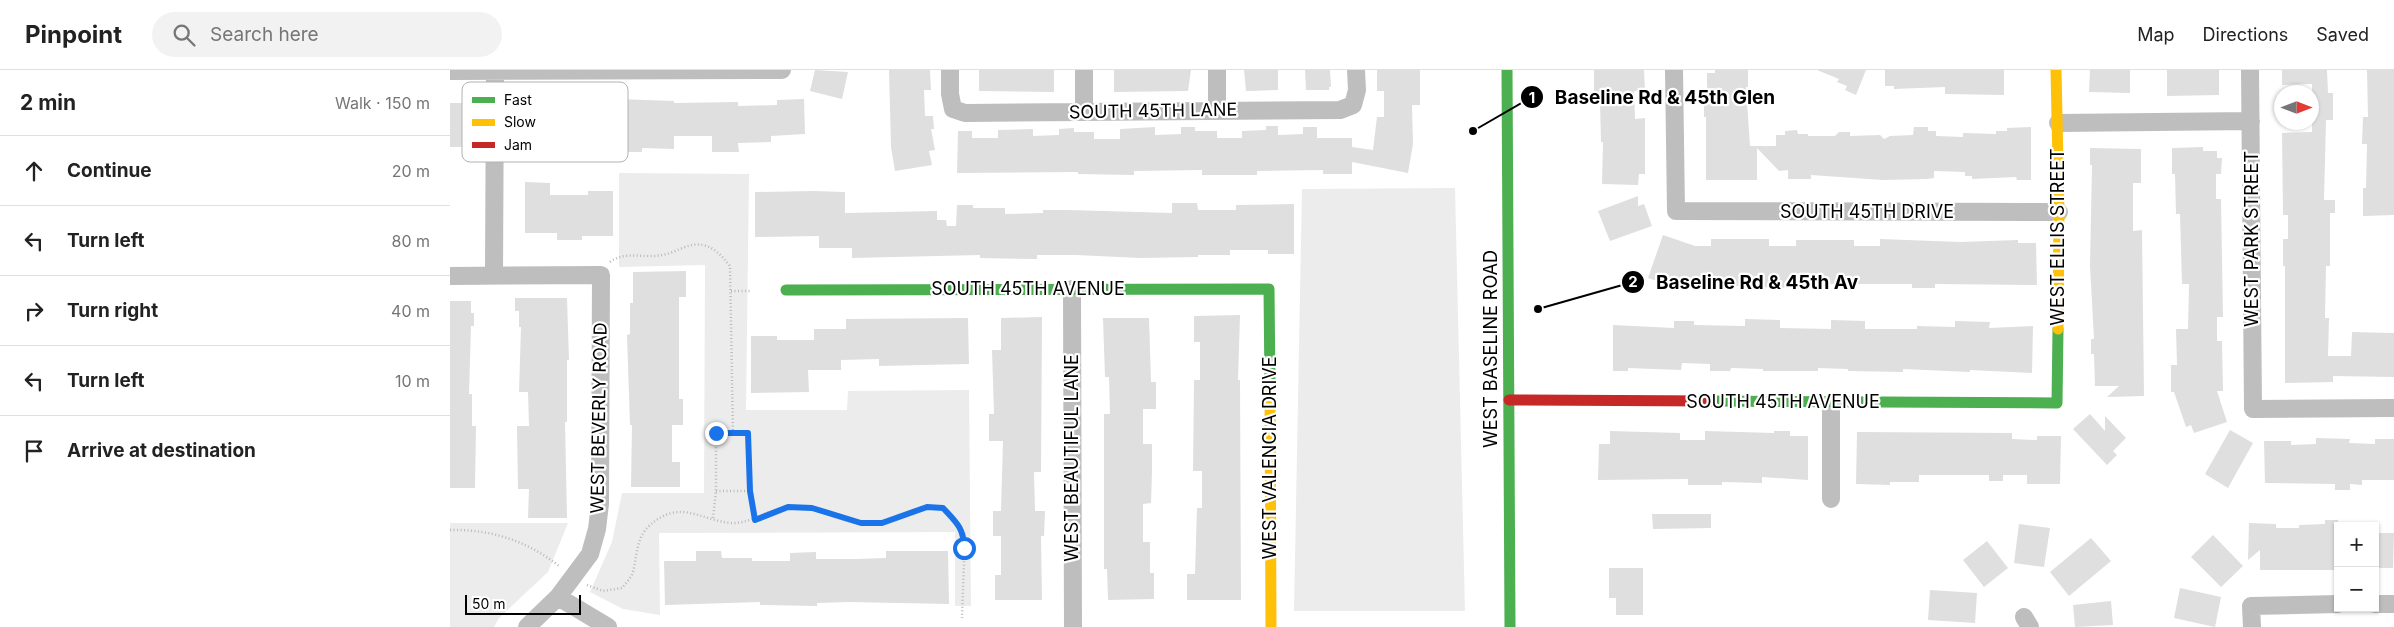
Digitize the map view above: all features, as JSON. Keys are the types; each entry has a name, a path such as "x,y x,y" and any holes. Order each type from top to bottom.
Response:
{"street":[{"path":"450,71 782,70"},
{"name":"SOUTH 45TH LANE","path":"950,70 950,94 953,109 965,113 1340,110 1353,105 1357,90 1356,70"},
{"path":"1084,70 1084,112"},
{"path":"1217,70 1217,110"},
{"name":"WEST BASELINE ROAD","path":"1506,70 1510,627"},
{"name":"SOUTH 45TH DRIVE","path":"1674,70 1676,211 2059,212"},
{"name":"WEST ELLIS STREET","path":"2056,70 2059,212 2057,403"},
{"name":"WEST PARK STREET","path":"2250,70 2253,409 2394,408"},
{"path":"2058,122 2251,121"},
{"path":"494,275 495,162"},
{"path":"450,276 604,270"},
{"name":"WEST BEVERLY ROAD","path":"527,627 558,597 590,554 597,529 600,504 604,270"},
{"name":"WEST BEAUTIFUL LANE","path":"1072,289 1073,627"},
{"name":"SOUTH 45TH AVENUE","path":"786,290 1269,289"},
{"name":"WEST VALENCIA DRIVE","path":"1269,289 1270,627"},
{"name":"SOUTH 45TH AVENUE","path":"1509,400 2057,403"},
{"path":"1831,403 1831,499"},
{"path":"558,597 608,627"},
{"path":"2252,627 2251,606 2334,604"},
{"path":"2379,604 2394,604"}],"path":[{"path":"604,270 616,258 638,254 661,256 686,246 702,245 718,252 730,266 733,433"},
{"path":"731,291 752,291"},
{"path":"713,518 716,491 716,433 748,433 750,491 755,520"},
{"path":"716,491 750,491"},
{"path":"586,585 603,592 622,588 633,574 637,546 648,527 671,513 691,511 732,523 755,520 788,507 812,508 861,523 882,523 927,507 943,508 957,523 964,535 962,618"},
{"path":"450,530 486,532 515,539 542,553 559,566"}],"shaded area":[{"path":"619,173 749,174 746,410 847,410 848,391 969,390 971,606 955,606 955,532 659,533 660,615 623,609 590,592 612,542 622,493 704,493 705,265 619,267"},
{"path":"1455,188 1465,611 1294,611 1302,189"},
{"path":"450,523 568,523 548,572 499,618 494,627 450,627"}],"building":[{"path":"815,70 848,72 842,99 810,91"},
{"path":"889,70 930,70 931,90 924,90 925,116 933,116 934,129 931,129 935,150 929,151 932,165 895,171 891,147"},
{"path":"979,70 1054,70 1054,92 979,91"},
{"path":"1114,70 1191,70 1188,91 1114,92"},
{"path":"1244,70 1278,70 1278,90 1246,91"},
{"path":"1305,70 1330,70 1331,87 1329,87 1329,90 1306,90"},
{"path":"1377,70 1420,70 1420,105 1412,105 1413,144 1408,173 1352,162 1352,174 1323,174 1323,170 1257,171 1257,175 1202,175 1202,170 1134,171 1134,175 1078,174 1078,172 957,173 958,131 972,131 972,138 998,138 998,130 1033,129 1033,136 1059,135 1059,129 1074,128 1074,132 1094,132 1094,139 1120,139 1120,129 1155,127 1155,135 1181,134 1181,127 1195,127 1195,131 1217,131 1217,138 1242,138 1242,131 1266,130 1266,126 1278,126 1278,135 1303,134 1303,127 1317,127 1317,138 1352,138 1352,147 1373,150 1377,117 1384,117 1384,91 1377,91"},
{"path":"1594,70 1644,70 1645,91 1634,91 1635,119 1645,118 1645,174 1639,174 1638,185 1602,184 1603,142 1601,142 1600,102 1594,102"},
{"path":"1715,70 1748,70 1748,87 1746,87 1750,146 1776,146 1776,135 1785,135 1785,131 1797,130 1798,134 1808,134 1808,136 1835,136 1839,132 1850,132 1850,136 1880,135 1884,139 1890,136 1913,135 1914,127 1928,127 1928,131 1936,131 1936,136 1963,137 1963,133 1996,134 1996,131 2007,131 2007,128 2031,127 2031,180 2017,180 2016,177 1972,179 1972,176 1965,176 1965,172 1934,171 1934,178 1927,179 1883,180 1811,175 1811,179 1788,179 1788,170 1779,171 1757,148 1757,180 1706,180 1706,117 1704,117 1704,100 1707,100 1707,73 1715,73"},
{"path":"1817,70 1866,70 1856,95 1845,90 1847,86 1837,82 1839,79"},
{"path":"1885,70 2004,70 2004,95 1945,94 1945,87 1894,89 1894,86 1885,86"},
{"path":"2090,70 2130,70 2130,93 2089,92"},
{"path":"2167,70 2219,70 2219,95 2167,96"},
{"path":"2282,70 2327,70 2328,93 2333,93 2333,120 2326,120 2324,200 2335,200 2335,213 2330,213 2330,266 2326,266 2325,318 2329,318 2328,356 2351,356 2352,332 2394,333 2394,377 2333,376 2333,382 2285,383 2285,266 2283,266 2283,239 2288,239 2288,215 2283,215 2282,133 2319,130 2319,85 2282,85"},
{"path":"2367,70 2394,70 2394,215 2363,216 2363,188 2366,188 2367,144 2362,144 2363,117 2368,117"},
{"path":"628,99 674,101 674,103 738,102 738,106 777,105 777,100 804,99 805,134 771,136 771,142 738,143 739,152 712,152 712,136 674,136 674,149 642,148 642,152 628,152"},
{"path":"450,103 462,103 462,147 450,147"},
{"path":"2203,147 2203,151 2217,151 2217,158 2222,158 2221,174 2216,174 2216,199 2221,199 2223,317 2217,317 2217,341 2222,341 2223,391 2217,391 2227,422 2194,433 2191,425 2186,427 2174,392 2171,392 2171,365 2177,365 2176,329 2188,329 2189,284 2182,284 2180,214 2176,214 2175,174 2172,174 2172,148"},
{"path":"2090,148 2141,149 2141,183 2133,183 2133,231 2142,230 2144,396 2107,397 2119,386 2095,386 2094,354 2091,354 2091,339 2094,339 2090,266 2092,165 2090,165"},
{"path":"525,182 550,183 550,195 588,195 588,191 613,191 613,236 582,236 582,240 557,240 557,233 525,233"},
{"path":"755,192 845,192 845,213 937,211 937,220 946,220 947,226 956,226 957,205 973,205 973,208 1005,208 1005,214 1043,213 1043,210 1172,213 1172,203 1197,203 1198,210 1236,210 1236,205 1294,204 1294,254 1268,254 1268,250 1230,250 1230,255 1198,255 1198,257 1140,258 1037,255 1037,259 980,258 980,255 852,258 852,248 819,248 819,236 755,237"},
{"path":"1638,196 1638,206 1644,204 1652,226 1610,241 1598,211"},
{"path":"1663,235 1695,246 1711,246 1711,239 1769,239 1769,246 1796,246 1796,240 1854,240 1854,246 1880,246 1880,239 1960,242 2018,240 2018,243 2036,243 2037,285 1935,284 1935,288 1912,288 1912,284 1819,284 1819,289 1733,286 1710,288 1710,280 1683,280 1680,286 1672,283 1671,286 1648,278"},
{"path":"686,271 686,297 679,297 679,399 683,399 683,425 672,425 672,462 680,462 680,487 631,487 632,425 630,425 627,335 630,334 630,303 633,303 633,272"},
{"path":"515,298 567,298 569,360 567,360 567,422 565,422 567,518 528,518 529,489 518,489 517,426 529,426 528,392 519,392 521,327 519,327 519,311 515,311"},
{"path":"450,301 471,301 471,313 474,313 474,326 471,326 469,394 472,394 472,426 476,426 475,488 450,488"},
{"path":"1240,315 1238,380 1240,380 1241,600 1187,600 1187,574 1195,574 1197,508 1202,508 1202,471 1193,471 1194,380 1200,380 1200,342 1194,342 1194,316"},
{"path":"1042,317 1041,472 1034,472 1035,511 1045,511 1044,536 1041,536 1042,600 995,600 995,575 1001,575 1001,536 993,536 993,511 1001,511 1003,441 989,441 989,414 994,414 992,350 1001,350 1001,318"},
{"path":"968,318 969,364 879,366 879,359 841,360 841,370 808,370 809,392 751,393 751,336 777,336 777,340 814,340 814,329 846,329 846,319"},
{"path":"1103,318 1149,318 1151,382 1156,382 1156,409 1143,409 1143,444 1152,444 1152,471 1151,503 1143,504 1143,542 1150,542 1150,573 1154,573 1154,599 1108,600 1107,569 1104,569 1104,414 1110,414 1109,377 1105,377"},
{"path":"1745,319 1780,320 1780,328 1831,329 1831,320 1865,321 1865,329 1917,329 1917,326 1955,327 1955,321 1990,322 1989,328 2033,326 2032,373 1903,369 1903,372 1848,371 1848,369 1818,368 1818,371 1763,371 1763,369 1731,368 1730,371 1710,371 1710,364 1682,363 1681,370 1628,368 1628,371 1613,371 1613,325 1674,328 1674,321 1694,321 1694,325 1745,326"},
{"path":"2090,414 2105,431 2105,416 2126,438 2113,451 2117,455 2107,465 2073,429"},
{"path":"2230,430 2253,443 2228,488 2205,474"},
{"path":"1610,431 1680,433 1680,440 1705,440 1705,431 1774,433 1774,431 1790,431 1790,436 1808,436 1808,480 1762,477 1762,483 1722,482 1722,485 1688,485 1688,479 1598,480 1599,444 1610,444"},
{"path":"1857,432 2012,433 2012,439 2037,440 2037,436 2061,436 2060,484 2027,484 2027,475 2003,475 2003,481 1989,481 1989,475 1919,475 1919,482 1890,482 1890,485 1856,484"},
{"path":"2316,438 2350,439 2349,443 2375,444 2375,439 2394,439 2394,480 2362,480 2362,485 2350,484 2350,490 2335,490 2335,484 2265,483 2264,441 2291,441 2291,445 2316,444"},
{"path":"1652,514 1711,514 1711,528 1653,529"},
{"path":"2325,520 2338,520 2338,522 2334,522 2334,570 2260,570 2260,550 2248,560 2249,523 2276,524 2276,528 2299,528 2299,525 2325,524"},
{"path":"2019,524 2050,528 2044,567 2014,563"},
{"path":"2379,533 2394,533 2393,568 2379,568"},
{"path":"2213,535 2243,566 2221,587 2191,557"},
{"path":"2091,538 2111,561 2069,596 2050,572"},
{"path":"1987,541 2008,568 1984,587 1963,560"},
{"path":"696,551 721,551 722,558 752,558 752,561 790,561 790,553 816,552 816,559 856,559 886,558 886,551 948,551 949,604 849,602 817,603 817,606 760,605 760,602 665,605 664,561 696,561"},
{"path":"1609,568 1643,568 1643,615 1616,615 1616,598 1609,598"},
{"path":"2180,588 2221,597 2215,627 2174,618"},
{"path":"1930,590 1977,593 1975,623 1928,620"},
{"path":"2111,601 2113,625 2075,627 2073,605"}],"traffic: fast":[{"path":"1507,70 1510,627"},
{"path":"786,290 1269,289 1270,387"},
{"path":"1712,401 2057,403 2058,329"}],"traffic: slow":[{"path":"2056,70 2059,212 2058,329"},
{"path":"1270,387 1271,627"}],"traffic: jam":[{"path":"1509,400 1712,401"}],"place":[{"name":"Baseline Rd & 45th Glen","path":"1473,131"},
{"name":"Baseline Rd & 45th Av","path":"1538,309"}],"route":[{"path":"716,433 748,433 750,491 755,520 788,507 812,508 836,517 861,523 882,523 927,507 943,508 957,523 964,535 964,548"}]}
